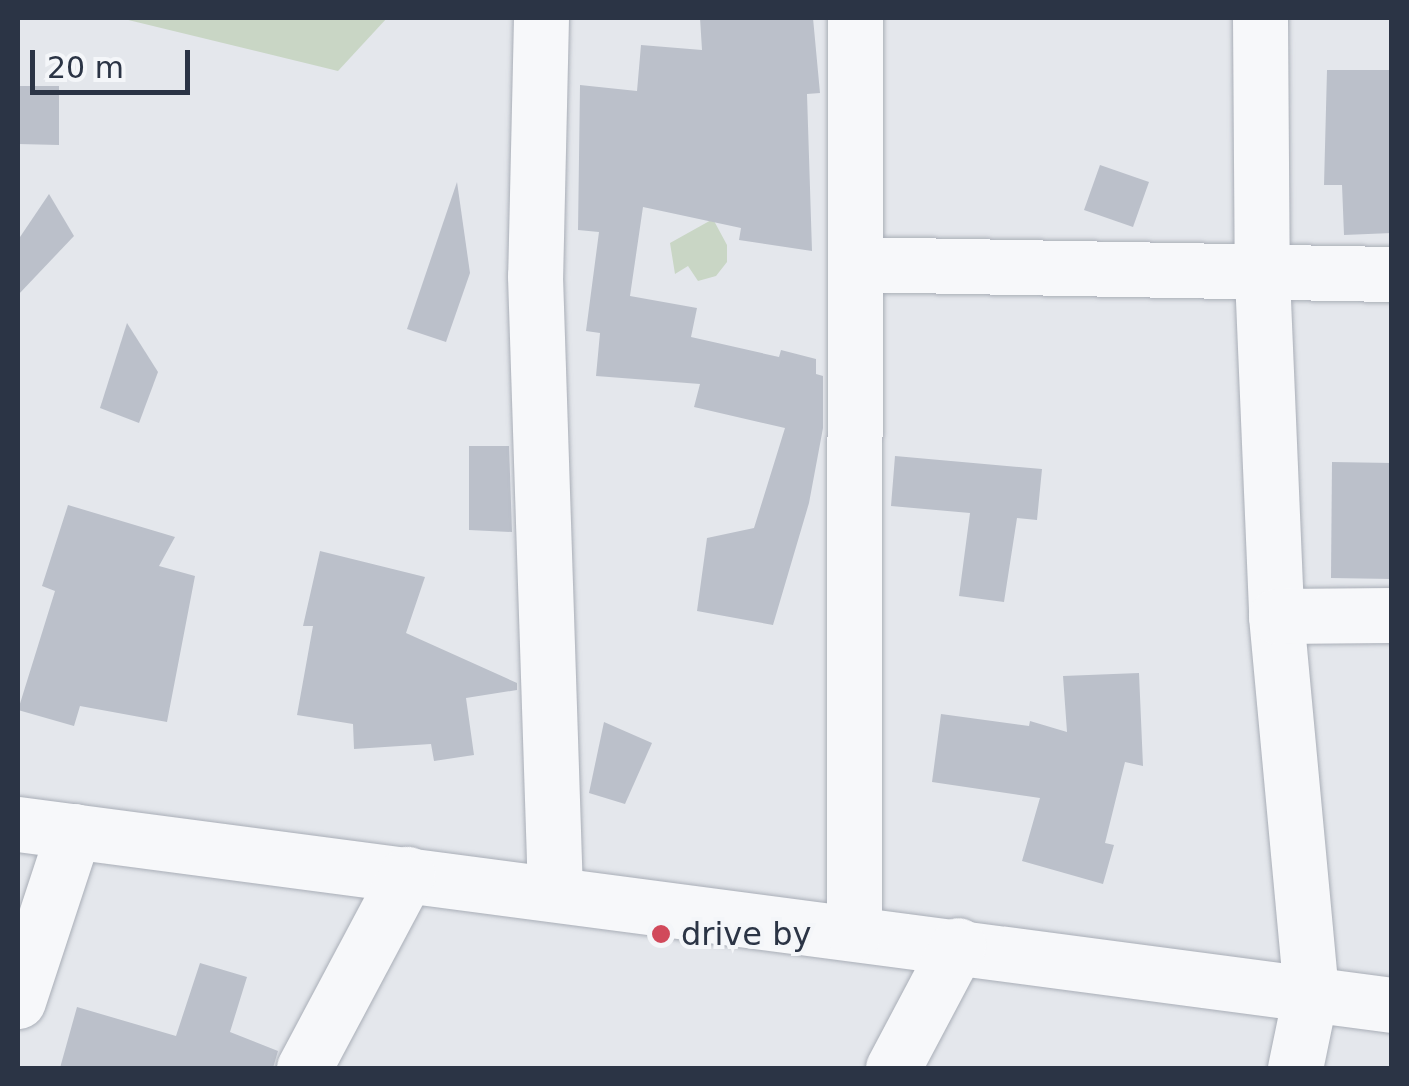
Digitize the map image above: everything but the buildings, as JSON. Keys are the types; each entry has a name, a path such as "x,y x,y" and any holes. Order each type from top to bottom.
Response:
{"street":[{"path":"541,18 536,276 555,893"},
{"path":"854,932 855,18"},
{"path":"1260,18 1262,276 1276,616 1311,991 1295,1068"},
{"path":"855,264 1262,276 1392,274"},
{"path":"1276,616 1392,615"},
{"path":"18,824 1311,991 1392,1005"},
{"path":"18,1001 74,831"},
{"path":"304,1068 407,874"},
{"path":"893,1068 958,945"}],"green space":[{"path":"120,18 387,18 338,71"},
{"path":"713,219 727,245 727,262 716,276 698,281 688,266 675,274 670,243"}],"place":[{"name":"drive by","path":"661,934"}]}
